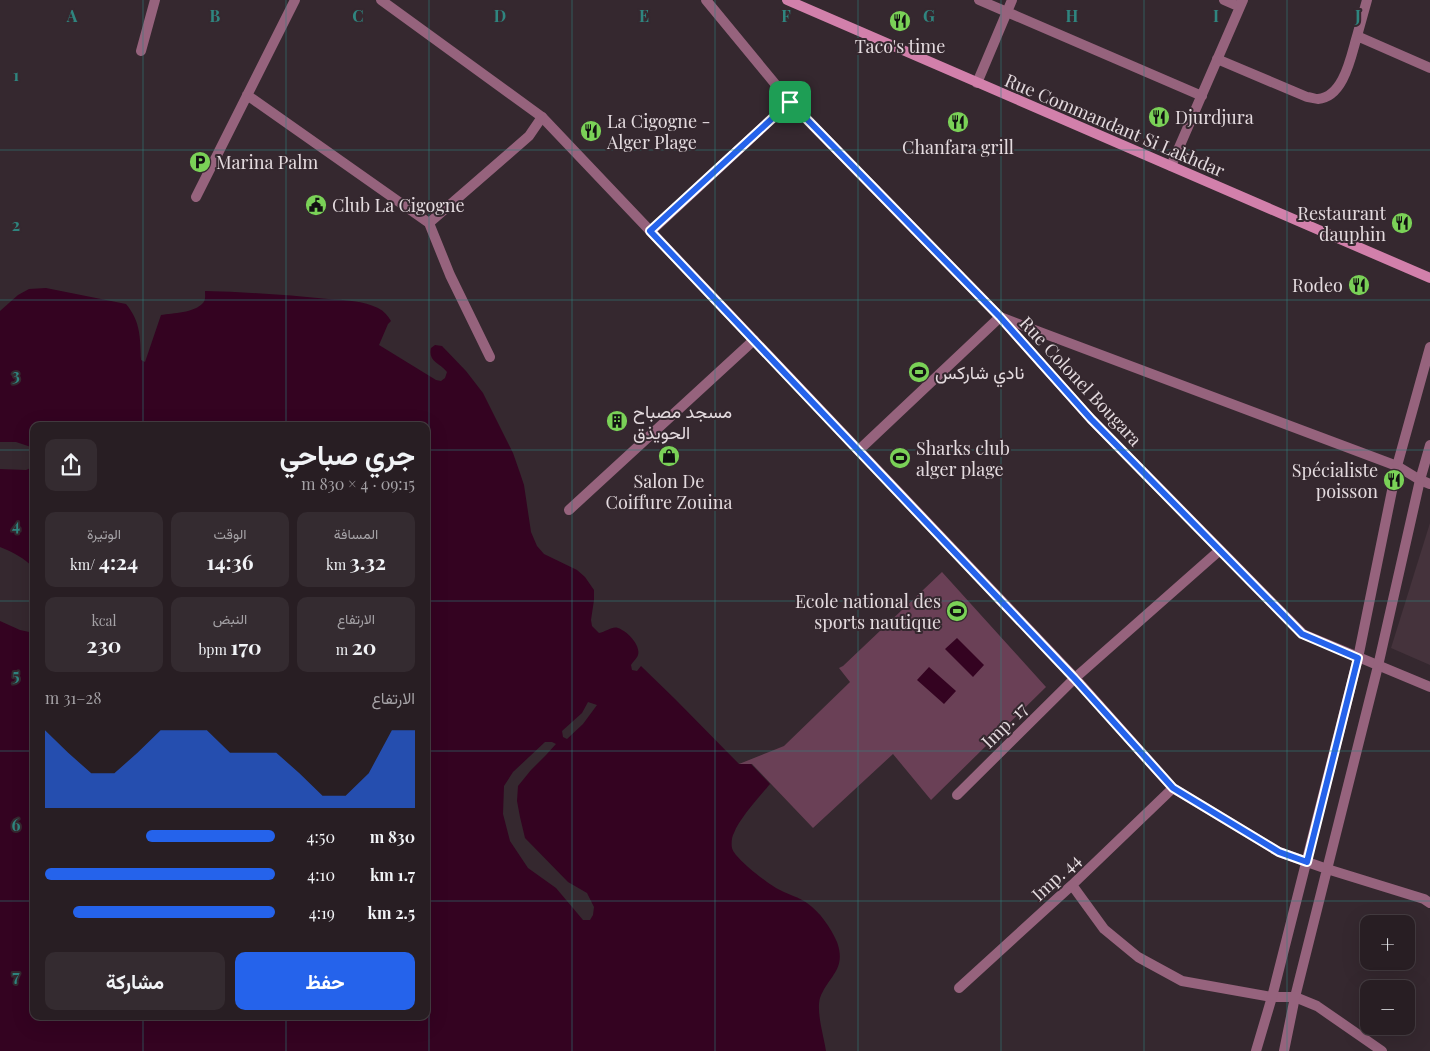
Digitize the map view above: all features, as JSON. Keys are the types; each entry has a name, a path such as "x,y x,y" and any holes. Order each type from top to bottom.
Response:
{"main road":[{"name":"Rue Commandant Si Lakhdar","path":"787,0 1430,278"}],"street":[{"path":"141,50 155,0"},
{"path":"196,198 295,0"},
{"path":"381,0 542,116 1074,678 1173,788 1279,852 1430,902"},
{"name":"Rue Colonel Bougara","path":"706,0 790,102 1000,317 1091,419 1302,634 1430,687"},
{"path":"979,0 1202,96"},
{"path":"977,83 1012,0"},
{"path":"1171,166 1241,4 1224,0"},
{"path":"1217,59 1307,96 1318,99 1333,94 1346,75 1367,0"},
{"path":"1357,36 1430,68"},
{"path":"247,95 429,223 450,275 490,356"},
{"path":"650,231 790,102"},
{"path":"429,223 529,136 542,116"},
{"path":"859,450 1000,317 1397,466 1425,482"},
{"path":"569,510 754,340"},
{"path":"1256,1051 1272,997 1358,658 1397,466 1430,347"},
{"path":"1284,1051 1295,997 1425,482 1430,445"},
{"name":"Imp. 17","path":"957,795 1074,678 1220,550"},
{"name":"Imp. 44","path":"959,988 1072,885 1173,788"},
{"path":"1072,885 1104,929 1138,957 1182,981 1272,997 1295,997 1317,1006 1382,1051"}],"shaded area":[{"path":"46,288 126,304 135,317 140,337 141,360 145,362 161,315 194,309 205,300 205,291 341,300 360,302 378,308 391,321 379,345 436,380 441,381 445,378 447,372 433,359 430,353 431,348 435,345 442,346 466,371 483,393 513,453 524,485 531,532 537,546 544,554 577,570 585,577 594,590 592,626 599,633 616,628 629,635 638,651 631,665 632,670 637,671 641,666 739,764 751,764 770,784 740,821 732,838 732,848 745,864 761,877 783,892 801,899 812,907 832,931 837,942 840,959 835,972 823,990 819,1004 826,1051 0,1051 0,621 30,632 30,1020 430,1020 430,422 30,422 30,447 16,442 0,442 0,311 18,295 29,289"},
{"path":"30,468 30,564 0,547 0,469 26,470"},
{"path":"1430,523 1430,665 1391,648"},
{"path":"942,572 1046,687 931,800 893,754 813,828 752,764 739,764 784,746 850,682 839,668"},
{"path":"957,638 984,665 973,677 945,649"},
{"path":"929,667 956,691 944,704 917,680"}],"pier":[{"path":"588,702 597,705 583,724 567,739 563,737 562,731 582,713"},
{"path":"545,742 556,744 518,786 517,801 525,838 568,882 587,893 594,907 590,920 583,920 556,888 528,868 510,841 503,814 504,786 513,772"}],"place":[{"name":"Taco's time","path":"900,21"},
{"name":"Djurdjura","path":"1159,117"},
{"name":"Chanfara grill","path":"958,122"},
{"name":"La Cigogne - Alger Plage","path":"591,131"},
{"name":"Marina Palm","path":"200,162"},
{"name":"Club La Cigogne","path":"316,205"},
{"name":"Restaurant dauphin","path":"1402,223"},
{"name":"Rodeo","path":"1359,285"},
{"name":"نادي شاركس","path":"919,372"},
{"name":"مسجد مصباح الحويذق","path":"617,421"},
{"name":"Salon De Coiffure Zouina","path":"669,456"},
{"name":"Sharks club alger plage","path":"900,458"},
{"name":"Spécialiste poisson","path":"1394,480"},
{"name":"Ecole national des sports nautique","path":"957,611"}],"route":[{"path":"790,102 1000,317 1091,419 1302,634 1358,658 1307,862 1279,852 1173,788 1074,678 650,231 790,102"}]}
